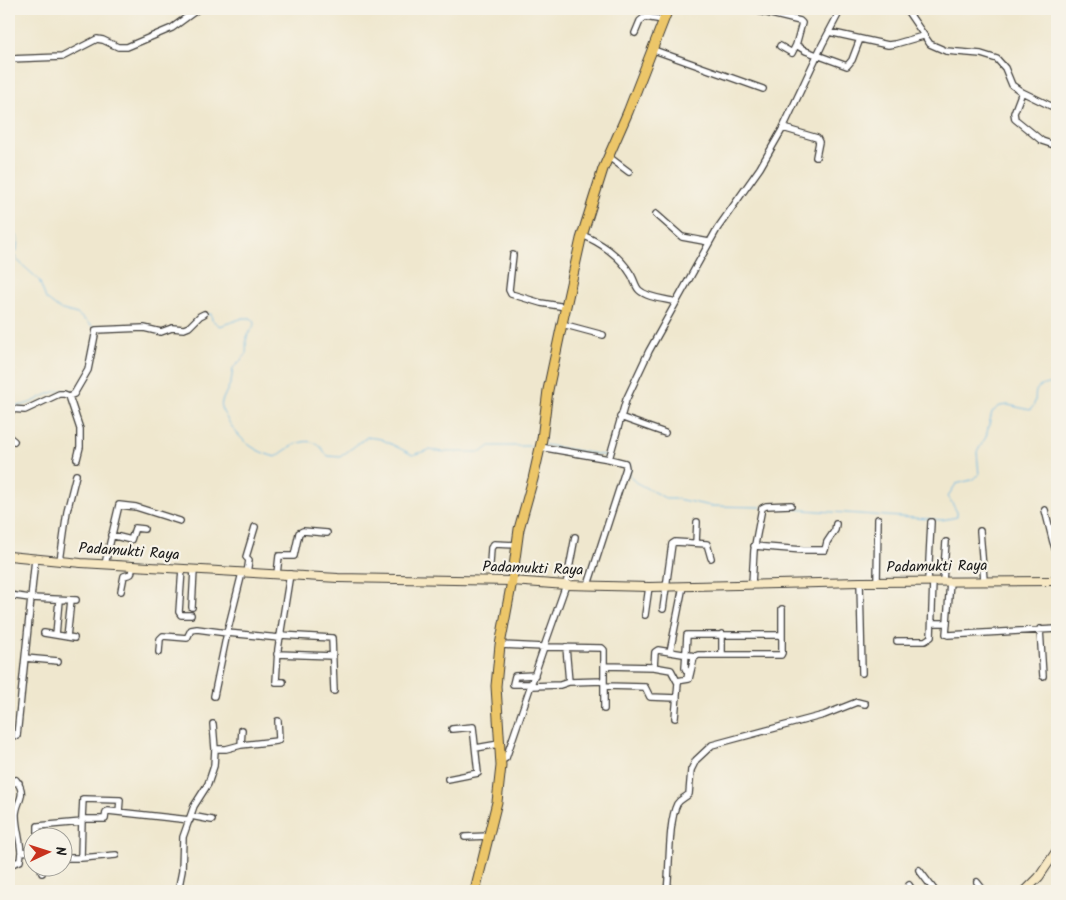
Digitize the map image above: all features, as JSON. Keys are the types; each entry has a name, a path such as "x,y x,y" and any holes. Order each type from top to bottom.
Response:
{"main road":[{"path":"475,891 497,802 501,761 496,686 500,645 512,581 518,529 533,479 540,447 548,390 562,324 582,236 609,157 668,9"}],"street":[{"path":"9,59 62,56 97,39 104,40 118,47 127,47 172,28 198,9"},
{"path":"750,9 800,21 802,24 792,53 780,46"},
{"path":"609,459 626,400 649,351 710,242 737,198 760,168 783,128 841,9"},
{"path":"906,9 930,44 946,51 980,54 997,59 1005,68 1012,84 1022,92 1057,109"},
{"path":"635,32 642,18 663,20"},
{"path":"829,32 888,45 923,36"},
{"path":"796,46 847,66 852,60 860,39"},
{"path":"651,49 763,89"},
{"path":"1022,92 1014,113 1015,119 1042,141 1057,146"},
{"path":"783,128 817,138 819,142 816,157"},
{"path":"609,157 629,172"},
{"path":"656,214 682,237 710,242"},
{"path":"582,236 596,241 622,263 630,272 639,290 646,294 676,302"},
{"path":"512,255 509,290 511,294 541,303 566,307"},
{"path":"9,409 25,410 59,394 69,396 74,394 88,370 96,330 144,328 161,332 172,328 184,329 204,314"},
{"path":"562,324 604,335"},
{"path":"69,396 80,429 80,447 77,459"},
{"path":"620,417 665,433"},
{"path":"540,447 625,463 626,468 588,585"},
{"path":"60,561 76,475"},
{"path":"105,564 111,535 121,504 180,521"},
{"path":"752,584 754,546 762,508 766,506 791,505"},
{"path":"1045,510 1057,554"},
{"path":"877,582 878,519"},
{"path":"696,522 696,543"},
{"path":"897,641 925,641 931,637 931,522"},
{"path":"754,546 826,550 827,542 836,524"},
{"path":"214,696 227,633 249,560 246,557 255,527"},
{"path":"111,535 132,540 135,528 144,529"},
{"path":"277,574 279,556 294,556 299,533 303,531 327,533"},
{"path":"980,531 984,580"},
{"path":"501,761 506,758 566,585 575,537"},
{"path":"663,609 672,544 675,542 708,545 710,558"},
{"path":"946,542 946,634 1057,629"},
{"path":"490,564 491,548 494,544 517,545"},
{"name":"Padamukti Raya","path":"9,556 133,566 338,578 512,581 566,585 683,586 984,580 1057,581"},
{"path":"17,736 34,558"},
{"path":"121,591 124,576 131,574 133,566"},
{"path":"182,569 179,612 191,615"},
{"path":"192,607 194,570"},
{"path":"283,682 276,682 276,680 280,636 290,574"},
{"path":"860,582 862,673"},
{"path":"645,615 649,586"},
{"path":"670,652 683,586"},
{"path":"9,595 74,600 71,637 44,633"},
{"path":"56,635 59,600"},
{"path":"654,667 656,651 695,656 781,655 782,609"},
{"path":"932,623 947,623"},
{"path":"159,652 160,639 163,636 188,638 191,630 197,629 227,633 331,637 334,691"},
{"path":"1040,629 1043,676"},
{"path":"687,680 688,673 685,668 685,655 687,634 782,635"},
{"path":"722,634 722,655"},
{"path":"500,645 602,648 604,650 604,709"},
{"path":"566,647 569,682"},
{"path":"278,654 333,656"},
{"path":"677,681 687,680 691,677 695,656"},
{"path":"25,658 58,661"},
{"path":"604,666 654,667 671,670 677,681 675,718"},
{"path":"535,675 515,676 514,684 562,685 569,682 645,687 650,697 677,698"},
{"path":"666,891 676,807 680,800 689,794 691,770 696,760 712,745 824,714 857,702 865,704"},
{"path":"215,749 277,741 279,739 278,721"},
{"path":"178,891 182,871 182,840 197,800 208,784 214,762 213,724"},
{"path":"448,779 478,774 473,727 452,729"},
{"path":"241,745 242,730"},
{"path":"476,748 499,744"},
{"path":"9,782 18,781 22,798 16,813 21,852 20,861 9,865"},
{"path":"81,858 83,799 120,800 119,812"},
{"path":"38,828 38,826 82,820 105,819 107,811 212,820"},
{"path":"465,837 488,836"},
{"path":"1027,891 1057,850"},
{"path":"72,858 116,855"},
{"path":"918,870 935,891"},
{"path":"977,882 984,891"},
{"path":"909,885 913,891"}],"waterway":[{"path":"80,45 96,37"},
{"path":"9,235 16,236 18,239 16,259 39,280 46,299 59,309 77,314 95,328"},
{"path":"207,314 211,314 212,320 220,326 243,318 251,318 254,323 246,339 246,355 233,368 231,382 222,401 221,408 236,433 249,445 266,454 276,457 295,444 312,442 318,445 328,456 340,457 367,437 381,439 413,455 429,450 482,452 490,446 536,446"},
{"path":"777,508 942,520 957,517 957,512 948,496 956,484 971,480 979,475 977,452 986,437 992,412 1000,406 1008,405 1030,410 1035,401 1037,389 1040,386 1057,383"},
{"path":"9,405 23,405 51,393 73,390"},
{"path":"545,445 608,456"},
{"path":"628,463 630,464 629,474 635,482 667,499 677,499 711,506 761,507"}]}
